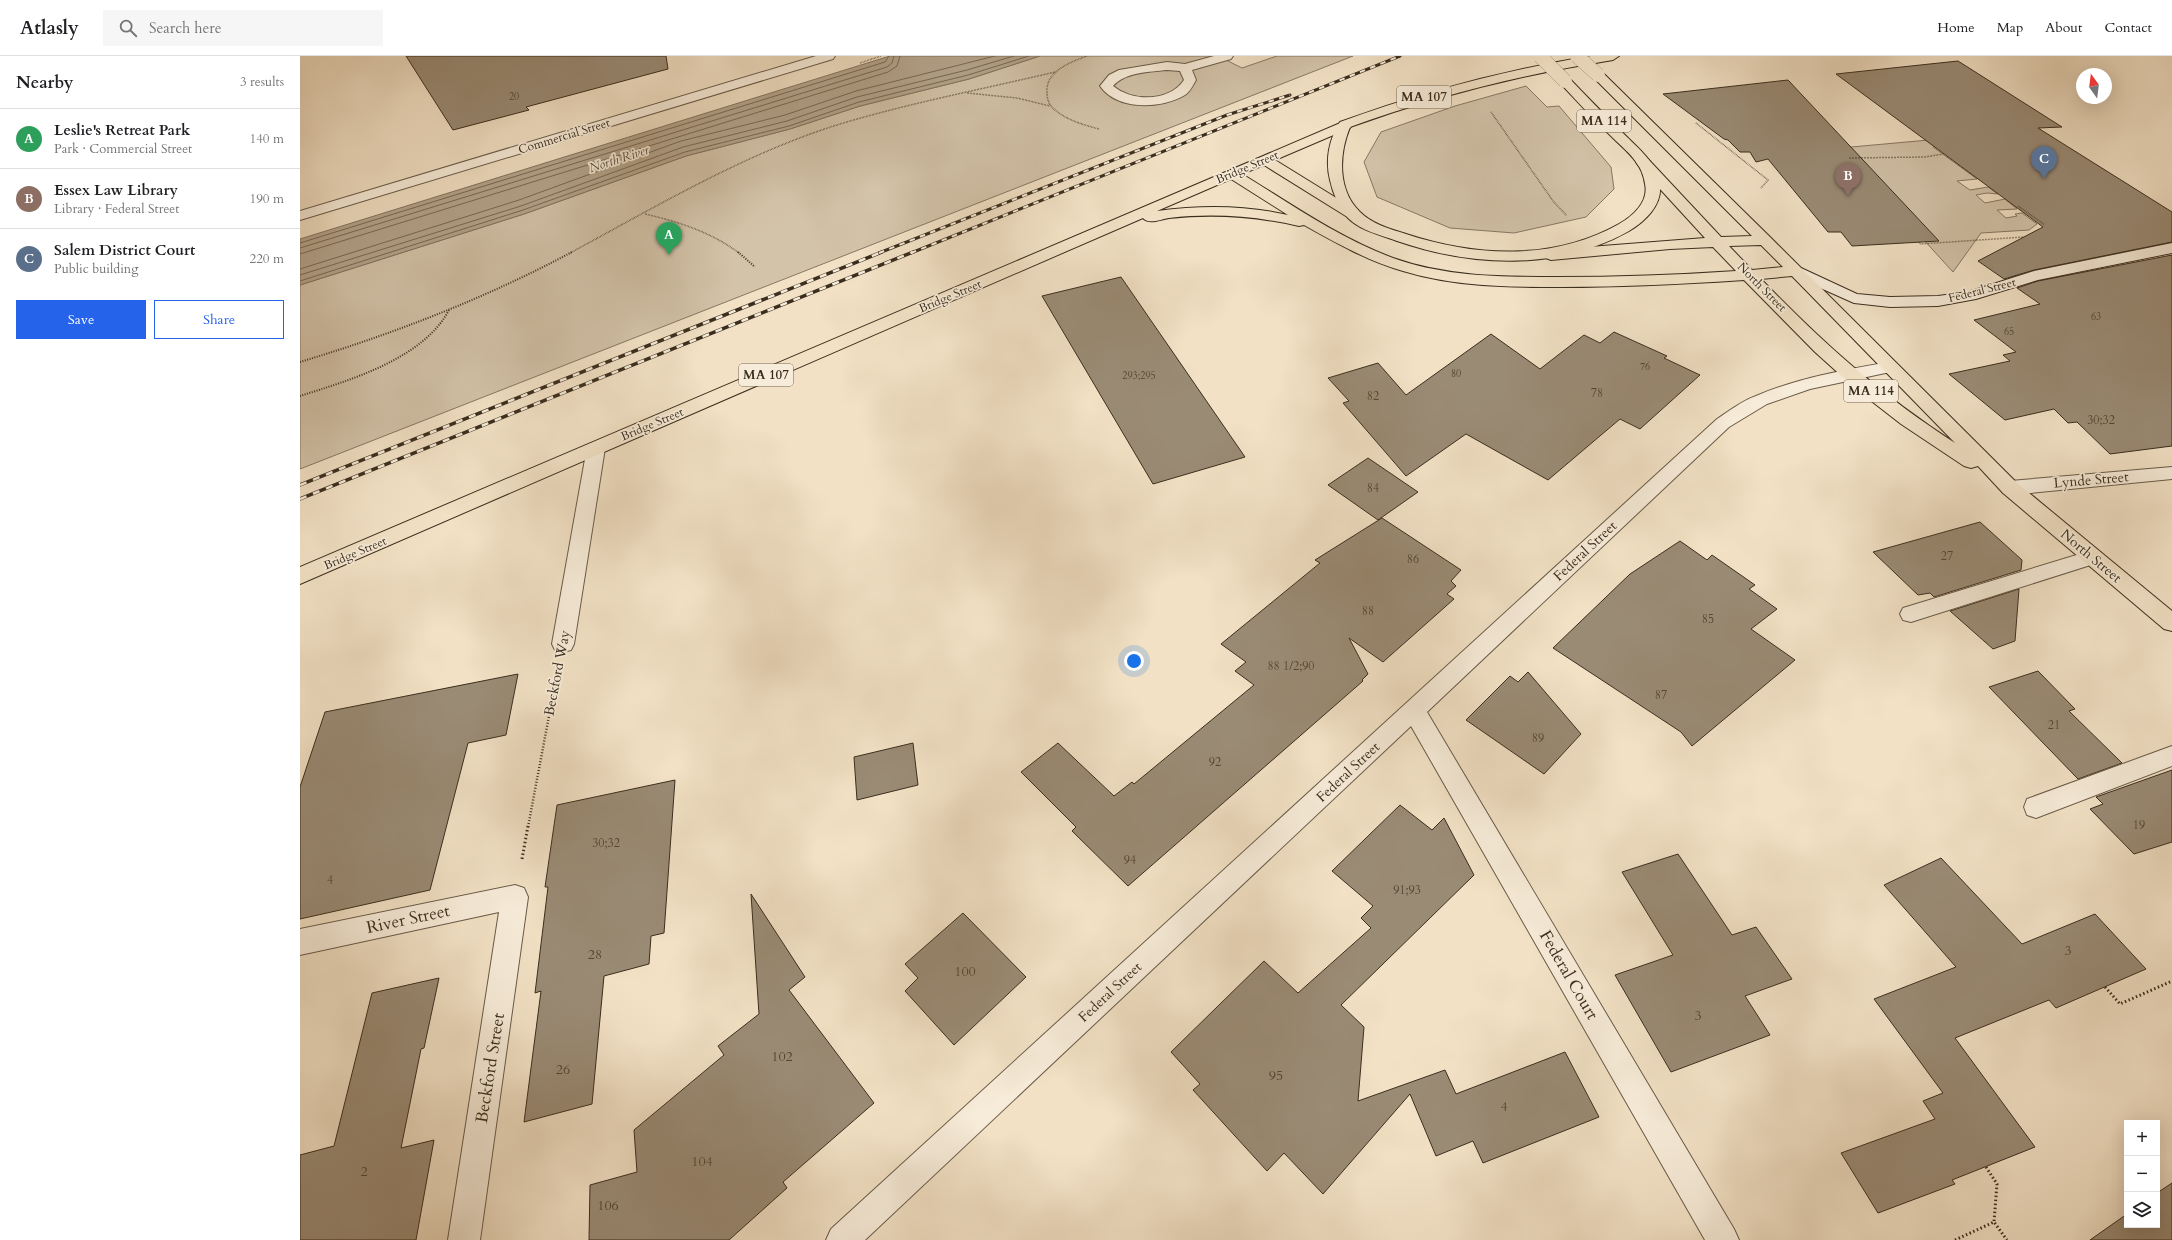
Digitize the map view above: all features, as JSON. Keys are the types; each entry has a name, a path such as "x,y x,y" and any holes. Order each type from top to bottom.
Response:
{"main road":[{"name":"North Street","path":"1540,56 1644,162 1749,275 1849,374 1919,428 2010,488"},
{"name":"North Street","path":"1577,56 1765,240 2010,488 2172,623"},
{"name":"Bridge Street","path":"300,576 1345,125 1404,102 1486,80 1544,67 1612,56"},
{"path":"1345,125 1338,139 1334,153 1334,168 1345,201 1354,215"},
{"path":"1265,160 1354,215 1380,229 1406,240 1460,253 1506,256 1551,255 1717,241 1765,240"},
{"path":"1551,255 1593,244 1620,231 1642,215 1649,204 1653,186 1644,162"},
{"path":"1232,174 1349,244 1387,261 1446,277 1483,281 1615,282 1716,278 1795,271"},
{"path":"1121,222 1198,211 1236,212 1275,216 1318,226"}],"street":[{"name":"Commercial Street","path":"300,216 828,56"},
{"path":"1185,68 1190,80 1182,92 1163,99 1142,101 1123,98 1111,92 1106,86 1113,78 1123,73 1167,66 1185,68 1227,56"},
{"name":"Federal Street","path":"1795,271 1854,298 1890,302 1938,301 1970,296 2034,276 2172,248"},
{"name":"Federal Street","path":"842,1240 1724,423 1761,400 1804,385 1849,374 1889,367"},
{"name":"Beckford Way","path":"563,644 596,448"},
{"name":"Lynde Street","path":"2010,488 2172,473"},
{"path":"1911,614 2093,557"},
{"name":"Federal Court","path":"1414,710 1723,1240"},
{"path":"2036,807 2172,756"},
{"name":"River Street","path":"300,942 515,897"},
{"name":"Beckford Street","path":"464,1240 515,897"}],"path":[{"path":"300,362 344,349 449,310 561,258 704,182 749,160 812,134 840,124 965,92 1055,72 1087,56"},
{"path":"1050,106 1046,93 1046,86 1055,72"},
{"path":"965,92 1017,98 1050,106 1067,118 1099,129"},
{"path":"1488,106 1548,195 1568,217"},
{"path":"1692,119 1768,180 1762,188 1754,189"},
{"path":"1849,158 1925,157 1943,154"},
{"path":"2018,206 2045,225"},
{"path":"644,214 672,219 693,227 743,254 755,267"},
{"path":"1919,242 1920,244 2024,237"},
{"path":"300,396 392,360 424,342 438,330 447,318 449,310"},
{"name":"Beckford Way","path":"515,897 563,644"},
{"path":"2105,987 2120,1004 2172,981"},
{"path":"1986,1167 1997,1184 1994,1222 2007,1240"},
{"path":"1955,1240 1994,1222"}],"shaded area":[{"path":"1040,56 1218,56 1242,68 1277,56 1353,56 300,469 300,285 524,214 686,156 790,129 860,106 969,79"},
{"path":"1526,86 1547,107 1559,106 1611,167 1614,189 1586,217 1514,233 1450,228 1377,197 1364,162 1381,132 1455,106"},
{"path":"1929,140 1937,145 1933,147 1977,179 1957,181 1970,190 1988,187 1998,194 1987,193 1976,195 1985,203 2005,199 2017,209 1997,210 2006,218 2017,216 2015,214 2022,213 2037,224 2029,230 1981,233 1953,272 1840,148"}],"water":[{"name":"North River","path":"890,56 1040,56 969,79 860,106 790,129 686,156 524,214 300,285 300,239"}],"building":[{"path":"406,56 666,56 668,69 526,107 529,110 453,130"},
{"path":"1958,61 2062,127 2038,128 2172,212 2172,242 2034,270 2004,279 1978,261 2043,227 1836,74"},
{"path":"1788,80 1939,241 1852,246 1841,232 1828,232 1768,159 1756,162 1750,152 1740,152 1728,140 1724,139 1663,94"},
{"path":"2172,255 2172,446 2110,454 2077,422 2068,423 2054,409 2005,420 1949,374 2010,361 2003,355 2016,352 1974,320 2040,304 2017,288 2038,281"},
{"path":"1121,277 1245,457 1153,484 1042,296"},
{"path":"1614,332 1667,356 1664,358 1700,375 1640,429 1620,419 1548,480 1466,434 1406,476 1343,403 1349,401 1328,378 1378,363 1406,395 1491,334 1540,369 1584,335 1600,343"},
{"path":"1368,458 1418,492 1378,520 1328,485"},
{"path":"1382,518 1461,570 1451,581 1456,586 1447,594 1454,599 1383,662 1349,638 1368,674 1362,680 1363,681 1128,886 1072,831 1076,827 1021,772 1058,743 1114,796 1132,782 1134,784 1254,685 1235,671 1246,662 1221,644 1320,563 1315,560"},
{"path":"1980,522 2022,560 2021,570 1934,597 1930,593 1918,595 1873,552"},
{"path":"1680,541 1707,560 1712,555 1755,585 1749,589 1777,609 1751,629 1795,660 1692,746 1681,732 1553,648 1630,574"},
{"path":"2019,589 2015,641 1993,649 1950,611"},
{"path":"2038,671 2075,709 2069,711 2122,763 2078,779 1989,687"},
{"path":"1528,672 1581,734 1544,774 1466,720 1510,676 1518,682"},
{"path":"518,674 506,735 468,743 430,890 300,919 300,787 325,712"},
{"path":"913,743 918,785 857,800 854,757"},
{"path":"2172,770 2172,842 2134,854 2090,809 2103,804 2096,797"},
{"path":"675,780 664,933 651,936 649,964 604,976 592,1104 524,1122 541,991 535,993 548,887 545,887 557,805"},
{"path":"1400,805 1432,830 1444,818 1474,875 1341,1005 1364,1027 1358,1101 1445,1070 1456,1094 1565,1052 1599,1117 1483,1163 1473,1141 1436,1156 1410,1094 1323,1194 1284,1153 1267,1171 1193,1090 1200,1084 1171,1052 1264,961 1298,993 1371,928 1361,918 1373,906 1332,871"},
{"path":"1678,854 1732,935 1756,927 1792,979 1745,996 1770,1035 1671,1072 1615,975 1673,955 1622,872"},
{"path":"1941,858 2022,944 2095,914 2146,969 2056,1008 2049,1000 1955,1038 2035,1147 1952,1180 1955,1184 1878,1213 1841,1153 1935,1119 1923,1101 1943,1093 1874,999 1956,967 1884,885"},
{"path":"751,894 805,977 789,990 874,1103 783,1182 787,1188 729,1240 589,1240 590,1185 637,1172 634,1130 724,1055 718,1046 759,1014"},
{"path":"963,913 1026,977 954,1045 905,991 918,978 905,964"},
{"path":"439,978 424,1048 421,1049 401,1148 434,1140 416,1240 300,1240 300,1155 334,1146 372,993"},
{"path":"2172,1183 2172,1240 2090,1240 2124,1216 2124,1228 2160,1228 2160,1191"}],"railway":[{"path":"911,253 1400,56"},
{"path":"879,253 1227,115 1290,95"},
{"path":"300,485 882,252"},
{"path":"300,499 913,252"}],"place":[{"name":"Salem District Court","path":"2044,179"},
{"name":"Essex Law Library","path":"1848,196"},
{"name":"Leslie's Retreat Park","path":"669,255"}]}
